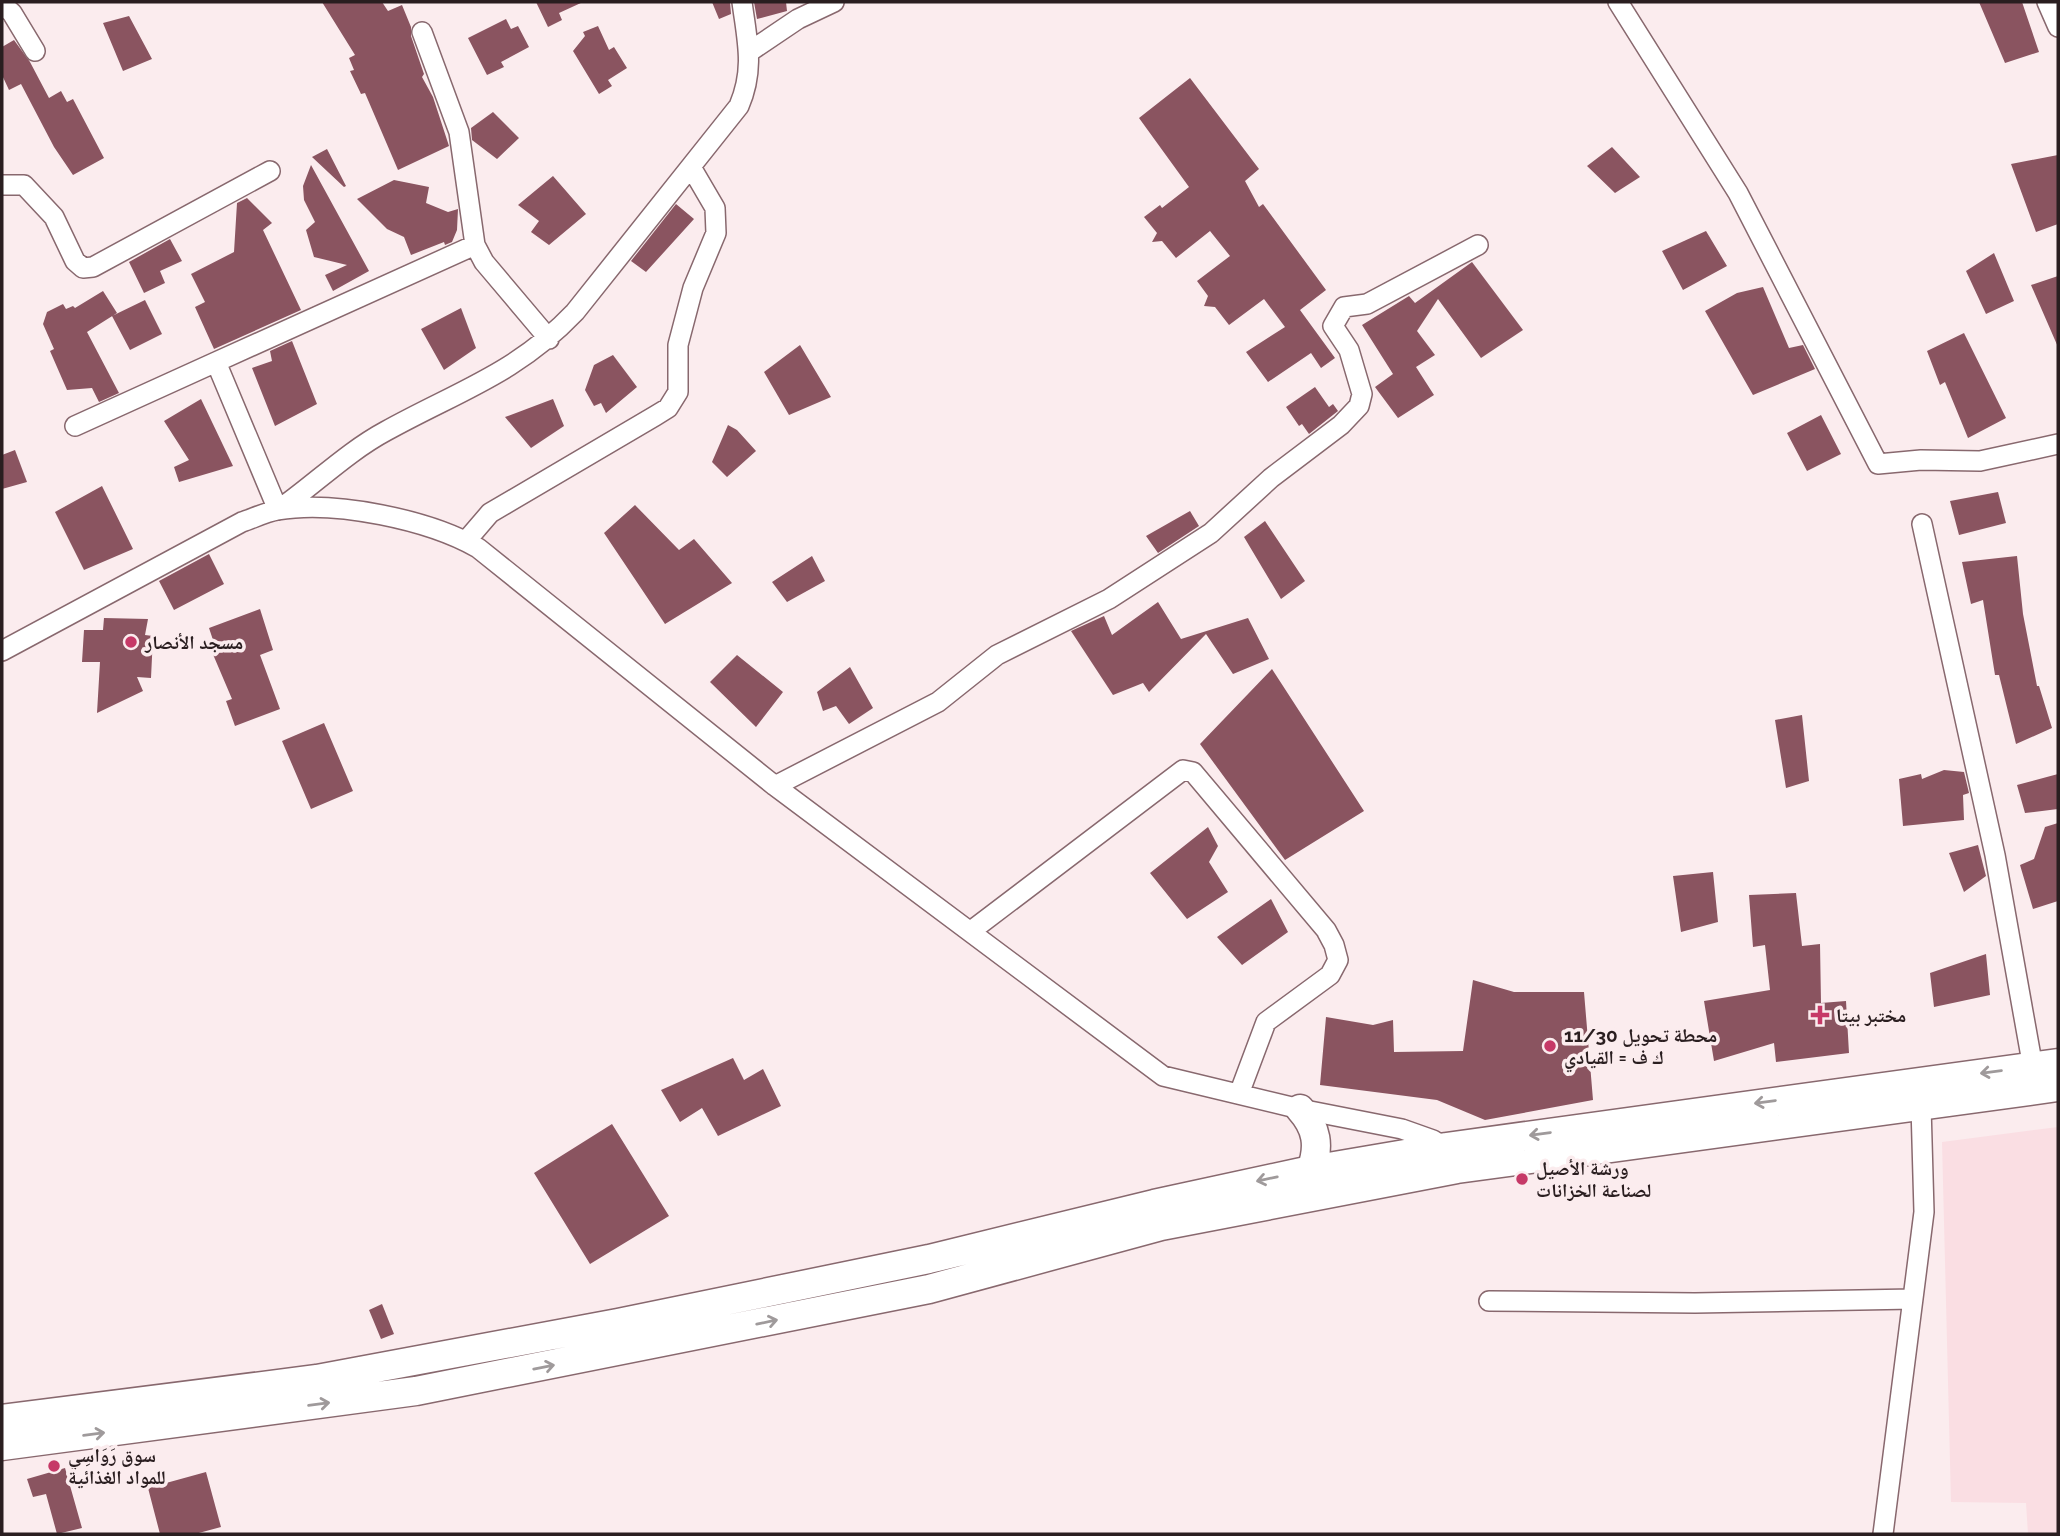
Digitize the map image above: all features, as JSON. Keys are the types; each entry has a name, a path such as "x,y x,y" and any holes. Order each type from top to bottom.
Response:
{"highway":[{"path":"2,1419 317,1379 618,1323 929,1259 1154,1204 1311,1170 1451,1158 1921,1106 2046,1077"},
{"path":"2,1446 416,1391 929,1289 1161,1226 1451,1158 2046,1077"},
{"path":"1300,1109 1311,1122 1317,1137 1317,1154 1311,1170"}],"street":[{"path":"278,510 385,432 443,404 522,360 549,339 575,312 739,106 749,83 749,52 742,2"},
{"path":"749,52 798,19 834,2"},
{"path":"1618,2 1738,193 1878,464 1921,460 1980,461 2058,444"},
{"path":"2048,2 2058,27"},
{"path":"2,4 12,13 35,51"},
{"path":"422,32 459,132 475,245 484,261 549,339"},
{"path":"466,541 490,513 655,416 674,401 678,391 678,345 693,288 716,233 717,216 691,167"},
{"path":"2,185 24,185 54,217 75,261 83,268 93,267 270,171"},
{"path":"75,426 475,245"},
{"path":"775,786 938,702 997,654 1109,599 1211,533 1271,478 1341,425 1359,406 1362,394 1349,350 1333,326 1344,307 1367,304 1478,245"},
{"path":"216,362 278,510"},
{"path":"2,651 242,522 278,510 362,512 455,534 775,786 971,931 1072,1011 1163,1076 1300,1109 1402,1129 1451,1158"},
{"path":"1922,524 2046,1077"},
{"path":"971,931 1126,815 1173,775 1183,770 1193,772 1326,930 1335,945 1338,960 1330,975 1308,994 1266,1022 1239,1094"},
{"path":"1883,1534 1924,1212 1925,1171 1921,1106"},
{"path":"1489,1301 1913,1300"}],"shaded area":[{"path":"2058,1127 2058,1534 2028,1534 2026,1503 1951,1502 1942,1142"}],"building":[{"path":"322,2 382,2 388,11 402,5 411,27 411,36 424,74 422,77 433,97 449,146 398,170 365,93 361,94 350,71 354,70 349,58 355,55"},
{"path":"536,2 583,2 559,13 562,20 548,27"},
{"path":"712,2 730,2 731,14 719,19"},
{"path":"754,2 786,2 787,11 757,19"},
{"path":"1979,2 2022,2 2039,52 2005,63"},
{"path":"129,16 152,59 123,71 103,23"},
{"path":"506,19 511,29 518,26 529,47 501,62 504,67 487,75 468,38"},
{"path":"598,26 609,50 614,47 627,68 608,80 612,86 599,94 573,51 585,36 583,32"},
{"path":"14,40 30,62 49,98 61,91 67,102 73,99 104,158 73,175 54,147 21,84 9,90 2,75 2,47"},
{"path":"1190,78 1259,169 1245,181 1259,207 1263,204 1326,290 1300,310 1335,358 1321,368 1311,353 1268,382 1246,352 1285,327 1264,299 1229,325 1215,307 1204,306 1208,296 1197,281 1230,256 1210,231 1176,258 1162,241 1152,242 1157,233 1144,217 1160,205 1162,208 1189,187 1139,118"},
{"path":"493,112 519,138 497,159 472,140 471,128"},
{"path":"1612,147 1640,177 1615,193 1587,166"},
{"path":"327,149 346,186 344,187 312,157"},
{"path":"2058,155 2058,224 2036,232 2011,164"},
{"path":"311,165 369,271 333,291 325,275 347,265 314,257 306,230 315,222 304,200 303,186"},
{"path":"553,176 586,214 549,245 531,232 539,221 518,205"},
{"path":"394,180 429,187 426,203 448,212 458,209 457,230 452,242 445,245 444,242 411,255 404,237 387,229 357,199"},
{"path":"247,198 272,223 263,230 301,310 214,349 195,307 205,302 191,274 234,252 237,203"},
{"path":"676,204 694,219 646,272 631,261"},
{"path":"1706,231 1727,266 1683,290 1662,251"},
{"path":"170,239 182,261 160,271 165,283 144,293 129,262"},
{"path":"1994,253 2014,301 1986,314 1966,271"},
{"path":"1472,262 1523,330 1481,358 1438,299 1417,331 1435,355 1416,367 1434,395 1398,418 1375,387 1393,374 1362,325 1409,296 1415,303"},
{"path":"2058,276 2058,347 2031,285"},
{"path":"1763,287 1789,348 1803,345 1815,369 1753,395 1705,311 1737,293"},
{"path":"103,291 117,313 87,332 119,393 99,402 92,388 67,390 50,351 54,349 43,324 47,312 63,304 66,309 73,306 75,308"},
{"path":"145,300 162,334 130,350 112,316"},
{"path":"461,308 476,348 444,370 421,329"},
{"path":"1964,333 2006,418 1968,438 1945,382 1940,385 1927,351"},
{"path":"292,341 317,404 275,426 252,368 272,361 270,351"},
{"path":"800,345 831,397 789,415 764,372"},
{"path":"613,355 637,387 606,413 601,403 594,406 585,390 594,365"},
{"path":"1315,387 1329,407 1333,404 1338,411 1309,434 1302,424 1299,426 1286,407"},
{"path":"201,399 233,466 179,482 174,467 189,460 164,421"},
{"path":"553,399 564,426 531,448 505,417"},
{"path":"1821,415 1841,454 1807,471 1787,433"},
{"path":"728,425 737,430 756,451 727,477 712,462"},
{"path":"15,450 27,482 2,489 2,455"},
{"path":"102,486 133,549 84,570 55,512"},
{"path":"1998,492 2006,523 1959,535 1950,501"},
{"path":"635,505 679,550 694,539 732,583 665,624 604,533"},
{"path":"1190,511 1199,526 1158,553 1146,536"},
{"path":"1265,521 1305,581 1281,599 1244,537"},
{"path":"209,554 224,584 174,610 159,581"},
{"path":"812,556 825,581 787,602 772,582"},
{"path":"2017,556 2023,614 2037,686 2052,728 2016,744 1999,675 1995,675 1983,600 1971,604 1962,562"},
{"path":"1158,602 1181,639 1248,618 1269,659 1233,674 1206,634 1149,692 1143,683 1113,695 1071,631 1104,616 1112,635"},
{"path":"260,609 273,650 260,655 280,709 235,726 226,701 232,699 209,645 214,643 209,628"},
{"path":"104,618 148,619 145,635 153,636 151,678 137,677 143,691 97,713 100,662 82,662 84,630 103,630"},
{"path":"737,655 783,692 756,727 710,682"},
{"path":"850,667 873,708 849,724 836,706 823,711 817,692"},
{"path":"1272,669 1364,811 1285,860 1200,744"},
{"path":"1802,715 1809,781 1786,788 1775,720"},
{"path":"324,723 353,791 311,809 282,741"},
{"path":"1944,770 1964,772 1969,793 1963,795 1964,820 1903,826 1899,779 1921,774 1922,779"},
{"path":"2058,774 2058,809 2025,813 2017,785"},
{"path":"2058,823 2058,901 2033,909 2020,865 2034,859 2045,827"},
{"path":"1208,827 1218,846 1209,862 1228,892 1187,919 1150,873"},
{"path":"1978,845 1986,876 1964,892 1949,853"},
{"path":"1713,872 1718,922 1681,932 1673,876"},
{"path":"1796,893 1802,946 1820,944 1821,1003 1846,1001 1849,1053 1776,1062 1774,1043 1714,1061 1704,1001 1770,990 1765,945 1753,947 1749,895"},
{"path":"1271,899 1288,932 1242,965 1217,937"},
{"path":"1986,954 1990,995 1934,1007 1930,973"},
{"path":"1473,980 1514,992 1584,992 1593,1100 1485,1120 1437,1100 1320,1085 1326,1017 1373,1025 1393,1020 1394,1052 1463,1051"},
{"path":"733,1058 744,1080 763,1069 781,1106 718,1136 702,1108 680,1122 661,1090"},
{"path":"612,1124 669,1216 590,1264 534,1173"},
{"path":"382,1304 394,1334 381,1339 369,1310"},
{"path":"65,1468 82,1528 57,1534 46,1494 33,1497 27,1479"},
{"path":"206,1472 221,1527 195,1534 160,1534 148,1488"}],"place":[{"name":"مسجد الأنصار","path":"131,642"},
{"name":"مختبر بيتا","path":"1820,1015"},
{"name":"محطة تحويل 11/30 ك ف = القيادي","path":"1550,1046"},
{"name":"ورشة الأصيل لصناعة الخزانات","path":"1522,1179"},
{"name":"سوق رَوَاسِي للمواد الغذائية","path":"54,1466"}]}
